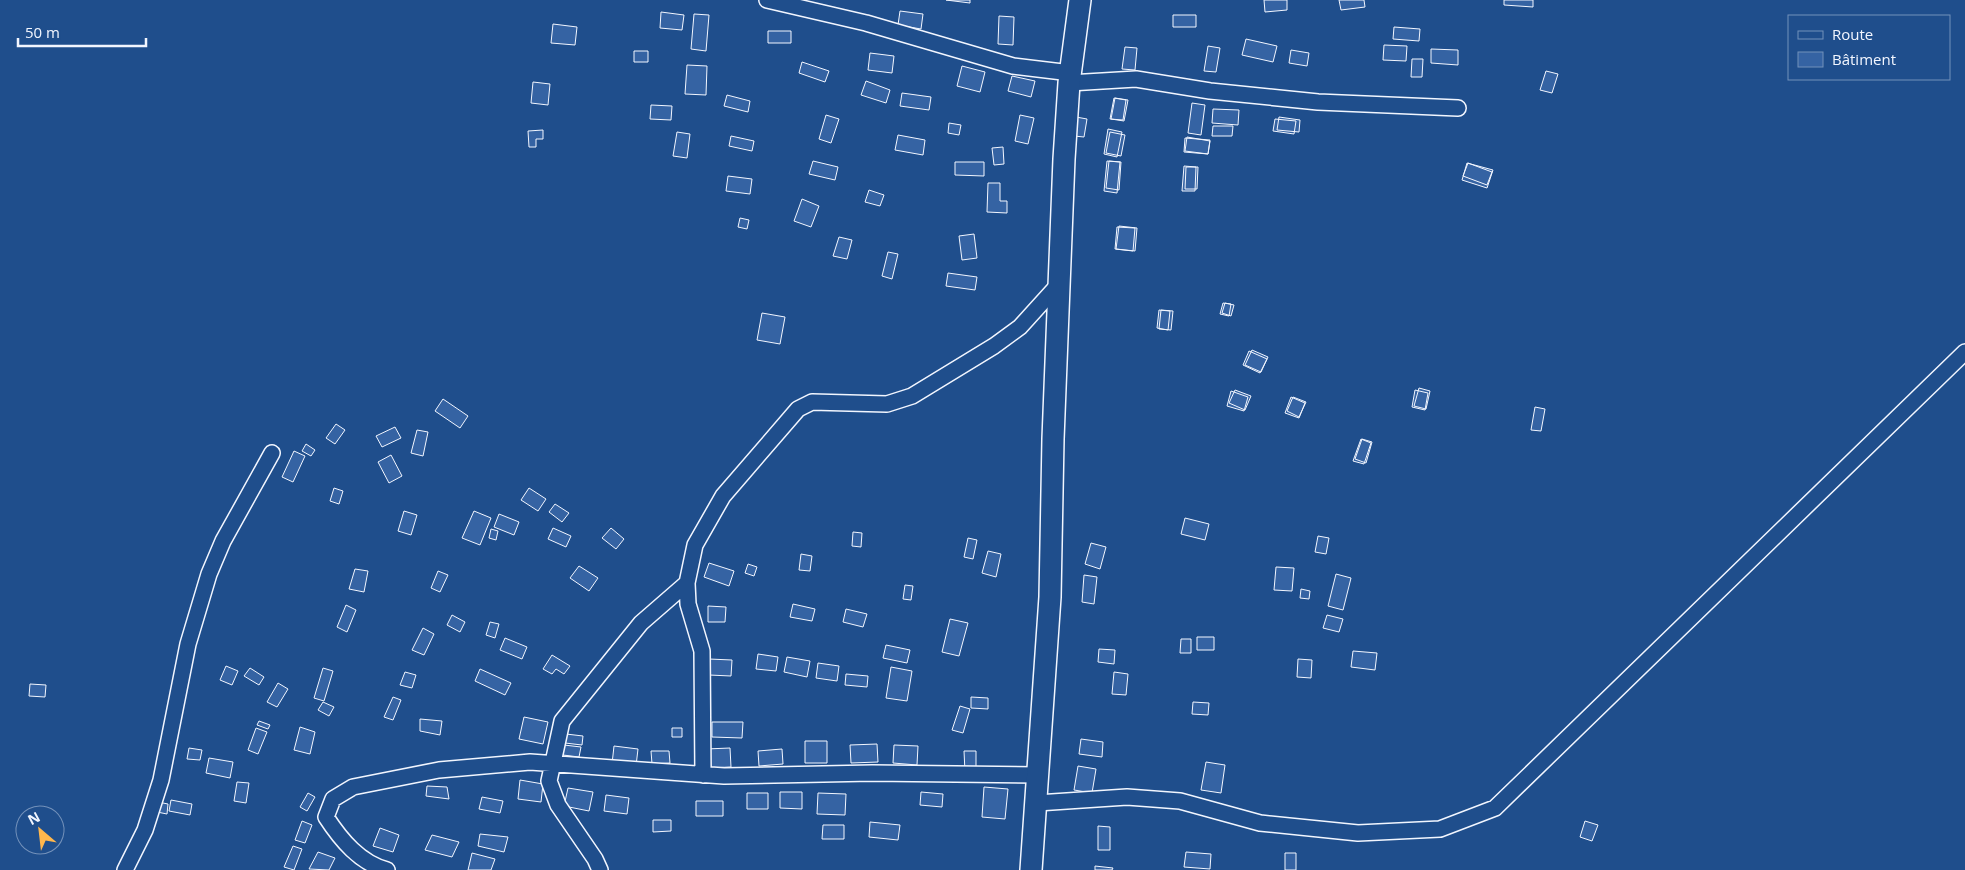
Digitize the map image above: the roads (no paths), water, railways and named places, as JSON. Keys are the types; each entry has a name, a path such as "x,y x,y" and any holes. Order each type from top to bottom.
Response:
{"street":[{"path":"767,0 883,27 1012,66 1070,78 1136,79 1210,91 1318,102 1458,108"},
{"path":"1031,870 1050,597 1058,285 1070,78 1080,0"},
{"path":"703,775 702,651 688,604 687,583 695,545 723,496 798,409 812,402 887,404 912,396 994,346 1020,327 1058,285"},
{"path":"1037,803 1127,797 1180,801 1260,823 1358,833 1440,829 1495,808 1965,352"},
{"path":"125,870 145,830 161,780 188,644 209,574 223,541 272,453"},
{"path":"600,870 595,859 558,805 549,781 562,721 641,623 687,583"},
{"path":"387,870 360,864 336,833 326,817 333,799 353,787 439,770 530,762 703,775 872,773 1039,775"}]}
